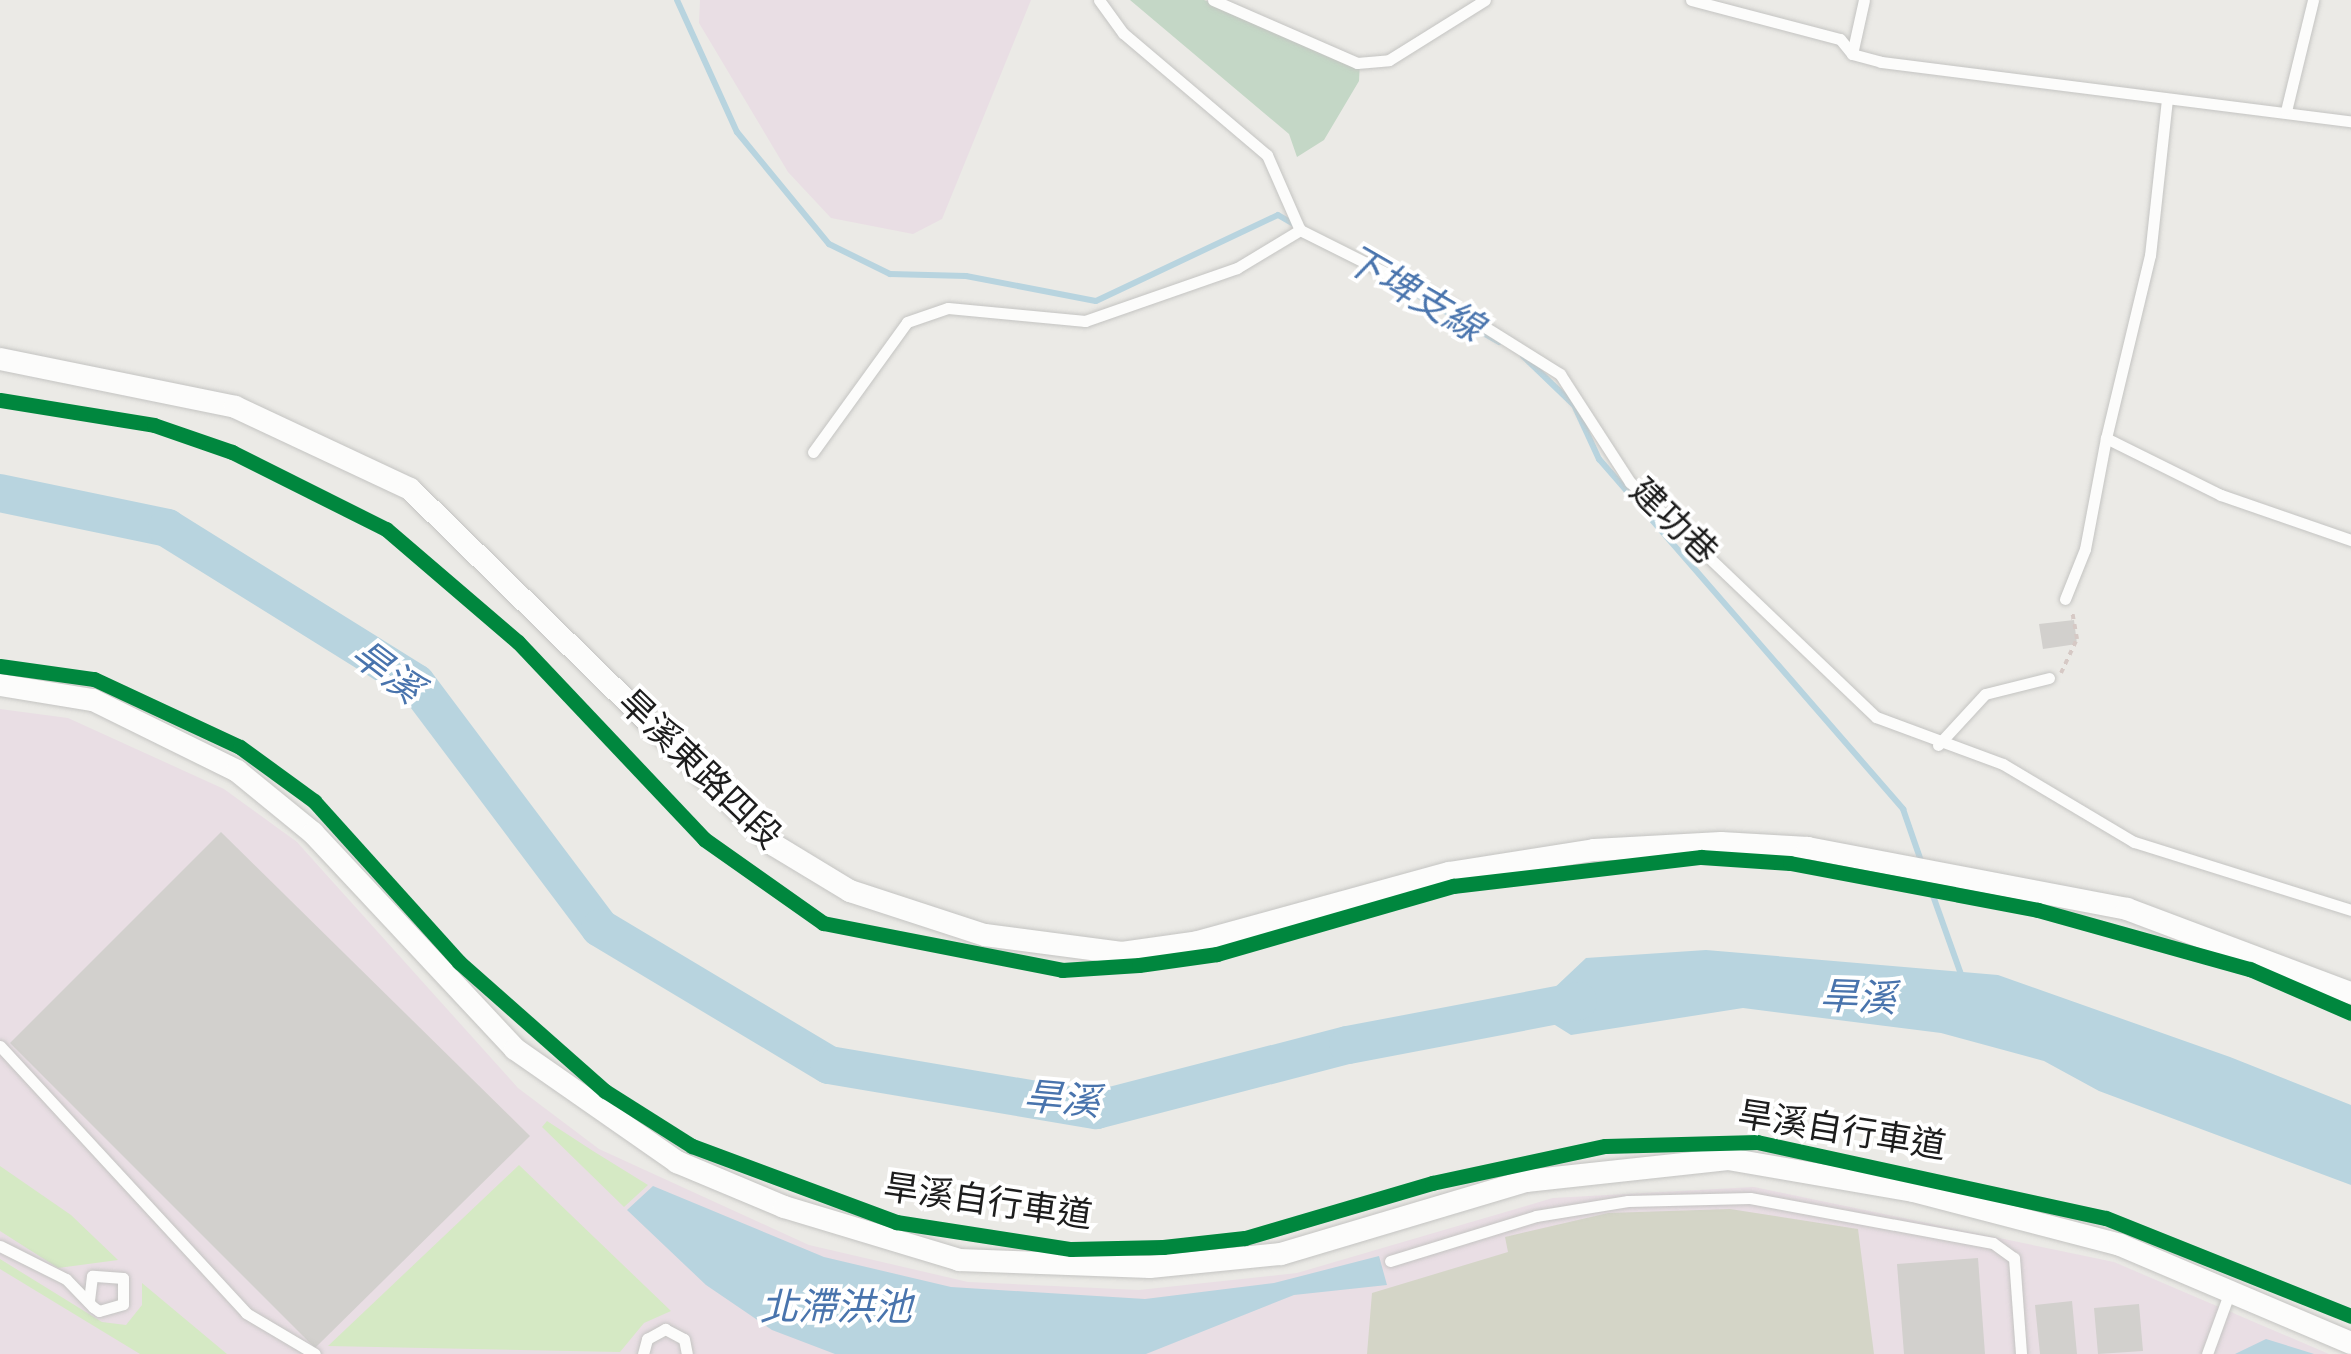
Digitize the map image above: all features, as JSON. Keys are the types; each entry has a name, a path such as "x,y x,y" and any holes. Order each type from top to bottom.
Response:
{"street":[{"name":"旱溪東路四段","path":"0,359 235,407 410,489 774,845 850,891 985,935 1122,953 1198,942 1449,874 1594,850 1721,843 1808,848 2128,909 2351,994"},
{"path":"0,685 92,700 237,771 313,832 514,1049 677,1162 784,1208 960,1260 1150,1267 1280,1254 1526,1181 1728,1159 1913,1191 2120,1244 2351,1343"}],"lane":[{"path":"814,452 907,322 948,308 1085,321 1237,268 1300,230 1267,155 1123,33 1099,0"},
{"path":"1213,0 1357,63 1389,60 1486,0"},
{"path":"1690,0 1840,38 1852,54 2351,121"},
{"path":"1852,54 1864,0"},
{"path":"2286,111 2313,0"},
{"path":"2065,600 2085,550 2106,438 2150,255 2167,99"},
{"name":"建功巷","path":"1300,230 1450,305 1560,374 1630,482 1876,717 1938,745 2002,764 2134,842 2351,910"},
{"path":"2106,438 2221,495 2351,540"},
{"path":"1938,745 1985,694 2049,678"},
{"path":"0,1046 246,1313 315,1354"},
{"path":"1390,1262 1536,1216 1628,1201 1750,1198 1992,1242 2014,1258 2022,1354"},
{"path":"0,1246 66,1279 89,1302 112,1312 128,1291 118,1273 66,1279"},
{"path":"89,1302 92,1276"},
{"path":"2208,1354 2230,1292"},
{"path":"640,1351 665,1329 684,1339 686,1354"}],"path":[{"path":"2049,678 2063,672 2077,639 2065,600"}],"shaded area":[{"path":"700,0 1031,0 942,219 913,234 831,218 788,172 699,23"},
{"path":"0,709 68,718 224,789 297,842 518,1088 599,1149 809,1245 968,1282 1139,1290 1297,1273 1553,1198 1754,1187 2114,1262 2329,1354 0,1354"},
{"path":"1730,1209 1858,1229 1874,1354 1367,1354 1372,1293 1508,1252 1505,1237 1608,1213"}],"green space":[{"path":"1130,0 1204,0 1360,61 1359,81 1324,140 1297,157 1289,134"},
{"path":"547,1121 648,1185 624,1207 542,1127"},
{"path":"519,1165 671,1311 644,1323 620,1352 328,1346"},
{"path":"0,1166 71,1215 118,1260 58,1268 0,1231"},
{"path":"0,1259 102,1322 126,1325 142,1305 142,1283 227,1354 140,1354 0,1269"}],"water":[{"path":"1706,950 1998,975 2230,1057 2351,1105 2351,1185 2099,1091 2044,1061 1941,1033 1743,1008 1571,1035 1531,1010 1586,958"},
{"name":"北滯洪池","path":"653,1186 824,1257 951,1287 1145,1299 1274,1283 1379,1256 1387,1285 1294,1295 1146,1354 835,1354 772,1330 706,1285 627,1210"},
{"path":"2266,1339 2311,1353 2314,1354 2235,1354"}],"building":[{"path":"2074,620 2077,644 2043,649 2039,624"},
{"path":"221,832 530,1136 315,1348 10,1043"},
{"path":"1978,1258 1985,1354 1904,1354 1897,1264"},
{"path":"2072,1301 2077,1354 2040,1354 2035,1305"},
{"path":"2139,1304 2143,1351 2098,1354 2094,1308"}],"waterway":[{"name":"下埤支線","path":"677,0 737,132 829,244 890,274 966,276 1096,301 1278,215 1295,225"},
{"name":"下埤支線","path":"1406,289 1499,342"},
{"name":"下埤支線","path":"1523,356 1574,405 1599,459 1903,809 1922,864"},
{"name":"旱溪","path":"0,493 167,528 416,683 600,928 829,1065 1096,1110 1348,1045 1578,1001"},
{"name":"下埤支線","path":"1926,876 1962,977"}],"cycle path":[{"path":"0,400 154,425 232,452 386,529 518,642 704,839 823,923 1062,970 1139,965 1217,954 1453,886 1701,857 1790,863 2038,910 2250,969 2351,1013"},
{"name":"旱溪自行車道","path":"0,666 94,679 240,747 314,801 459,962 605,1091 692,1146 896,1222 1071,1249 1163,1247 1245,1238 1432,1183 1605,1146 1757,1142 2106,1218 2351,1316"}]}
